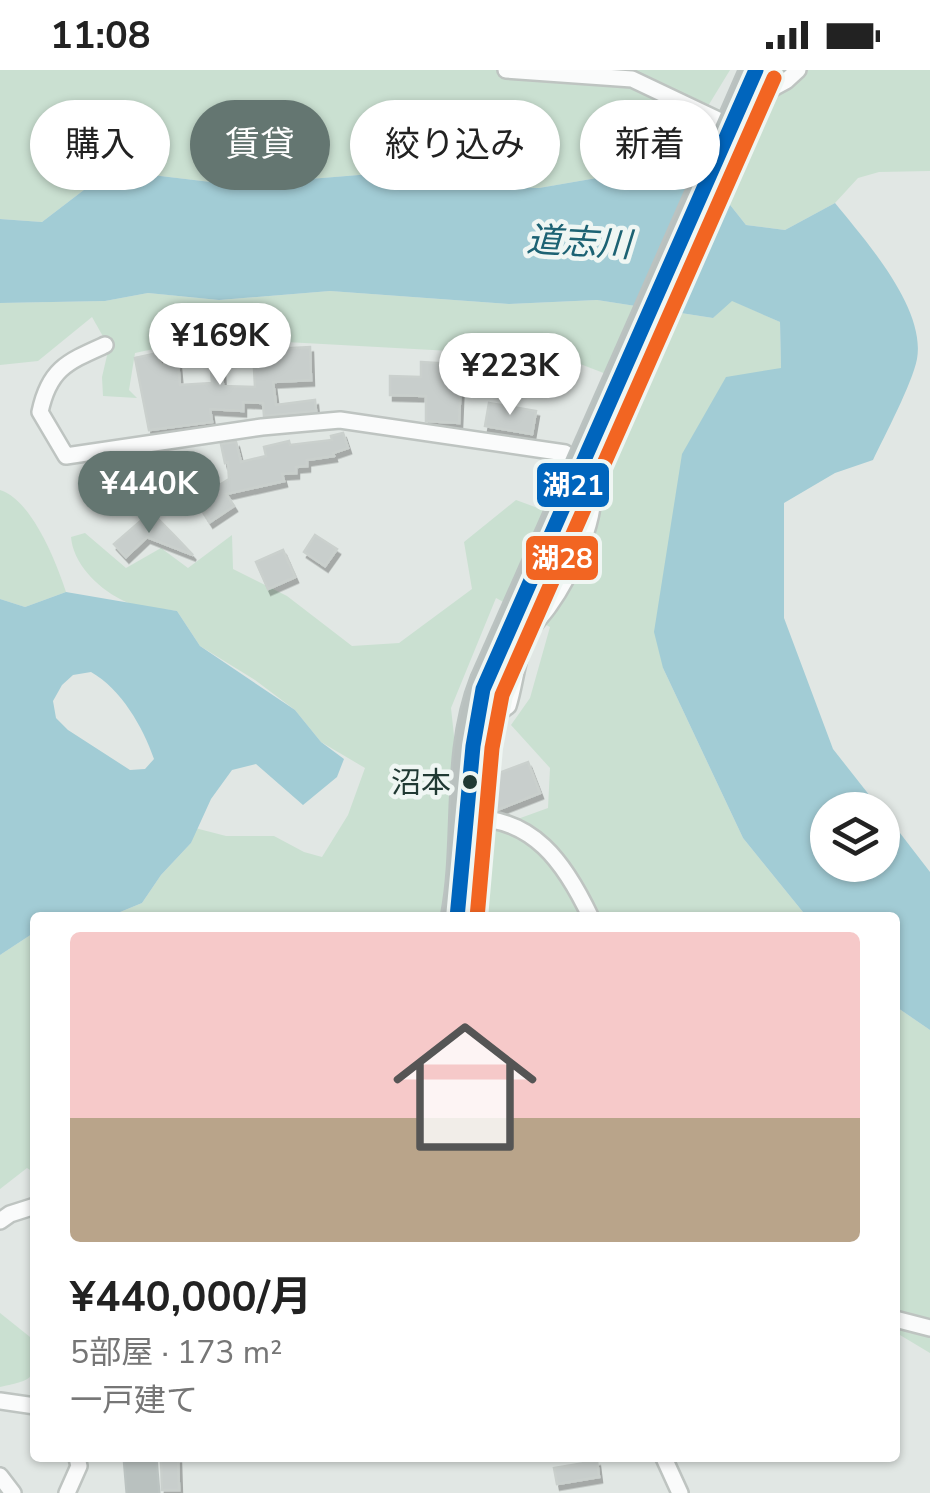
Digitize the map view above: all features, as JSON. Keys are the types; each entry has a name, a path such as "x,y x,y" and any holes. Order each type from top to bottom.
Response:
{"highway":[{"path":"457,912 476,716 486,682 756,70"},
{"path":"140,1462 143,1493"}],"street":[{"path":"506,70 632,79 731,127 798,70"},
{"path":"105,345 57,369 44,393 40,412 66,456 340,420 565,453 582,465 592,482 592,511 574,564 530,630 516,666 508,706 497,714 476,716"},
{"path":"466,818 490,817 523,828 549,852 576,888 588,912"},
{"path":"0,1221 30,1208"},
{"path":"900,1319 930,1328"},
{"path":"0,1401 30,1405"},
{"path":"68,1493 78,1462"},
{"path":"666,1462 680,1493"},
{"path":"0,1476 13,1493"}],"green space":[{"path":"0,70 730,70 712,100 580,100 580,181 560,184 560,100 350,100 350,176 330,177 330,100 190,100 190,180 170,177 170,100 30,100 30,190 84,190 42,222 0,219"},
{"path":"766,70 930,70 930,171 879,172 858,178 835,203 785,230 746,225 723,196 720,163"},
{"path":"330,291 509,304 597,300 713,318 731,300 780,322 781,368 663,668 743,838 803,912 120,912 142,903 191,843 195,828 226,836 274,836 322,857 348,815 365,768 321,742 295,710 255,680 200,646 177,611 133,604 103,588 81,565 71,537 85,533 126,568 161,548 188,568 232,535 233,569 287,596 352,646 399,643 472,589 464,542 516,500 565,518 614,377 562,357 268,341 175,360 161,361 158,348 135,353 129,390 137,398 103,396 102,377 109,347 92,317 38,361 0,365 0,303 105,301 148,293 219,300","holes":["496,598 550,627 530,698 511,725 550,768 548,808 465,838 451,708"]},
{"path":"0,490 12,496 32,519 66,592 25,607 0,599"},
{"path":"30,935 30,1170 27,1168 0,1189 0,955"},
{"path":"900,1009 930,1030 930,1353 900,1335"},
{"path":"0,1313 30,1337 30,1376 0,1387"}],"water":[{"name":"道志川","path":"350,176 350,190 560,190 560,184 580,181 580,190 713,190 723,196 746,225 785,230 835,203 891,276 912,318 917,339 914,369 873,460 835,473 784,503 784,618 833,749 867,792 810,792 810,882 900,882 900,833 930,872 930,1030 900,1009 900,912 803,912 743,838 663,668 654,632 682,454 726,377 781,368 780,322 732,301 713,318 597,300 509,304 330,291 219,300 148,293 105,301 0,303 0,219 42,222 84,190 170,190 170,177 190,180 190,190 330,190 330,177"},
{"path":"66,592 177,611 200,646 295,710 321,742 344,759 337,777 303,805 256,764 232,770 211,799 191,843 142,903 120,912 30,912 30,935 0,955 0,599 25,607","holes":["91,672 112,688 144,734 154,759 145,769 130,770 56,718 53,701 73,675"]}],"building":[{"path":"310,347 311,380 273,382 276,405 315,400 316,411 264,416 263,403 243,402 243,411 210,409 212,422 149,430 135,358 158,353 161,365 178,363 180,385 212,383 210,355 221,354 223,386 255,387 253,350"},
{"path":"471,359 528,373 524,390 467,374"},
{"path":"421,362 468,365 466,378 461,377 459,423 426,421 426,396 390,395 390,376 421,377"},
{"path":"489,403 536,411 532,434 485,426"},
{"path":"343,433 348,448 333,453 334,456 307,460 307,466 296,467 296,473 282,474 284,481 226,494 234,506 210,522 196,500 229,479 221,444 236,442 241,462 266,456 264,447 289,441 290,445 332,440 331,436"},
{"path":"115,462 120,485 97,489 93,467"},
{"path":"151,512 193,555 147,537 126,557 114,544"},
{"path":"315,535 337,549 325,566 304,552"},
{"path":"283,550 295,577 268,589 256,562"},
{"path":"528,762 540,793 497,810 491,808 485,794 486,778"},
{"path":"161,1462 178,1462 179,1490 162,1490"},
{"path":"597,1462 599,1477 557,1484 554,1468"}],"transit line":[{"name":"湖21","path":"458,912 473,746 483,689 756,70"},
{"name":"湖28","path":"478,912 492,748 502,695 774,78"}],"place":[{"name":"沼本","path":"470,782"}]}
